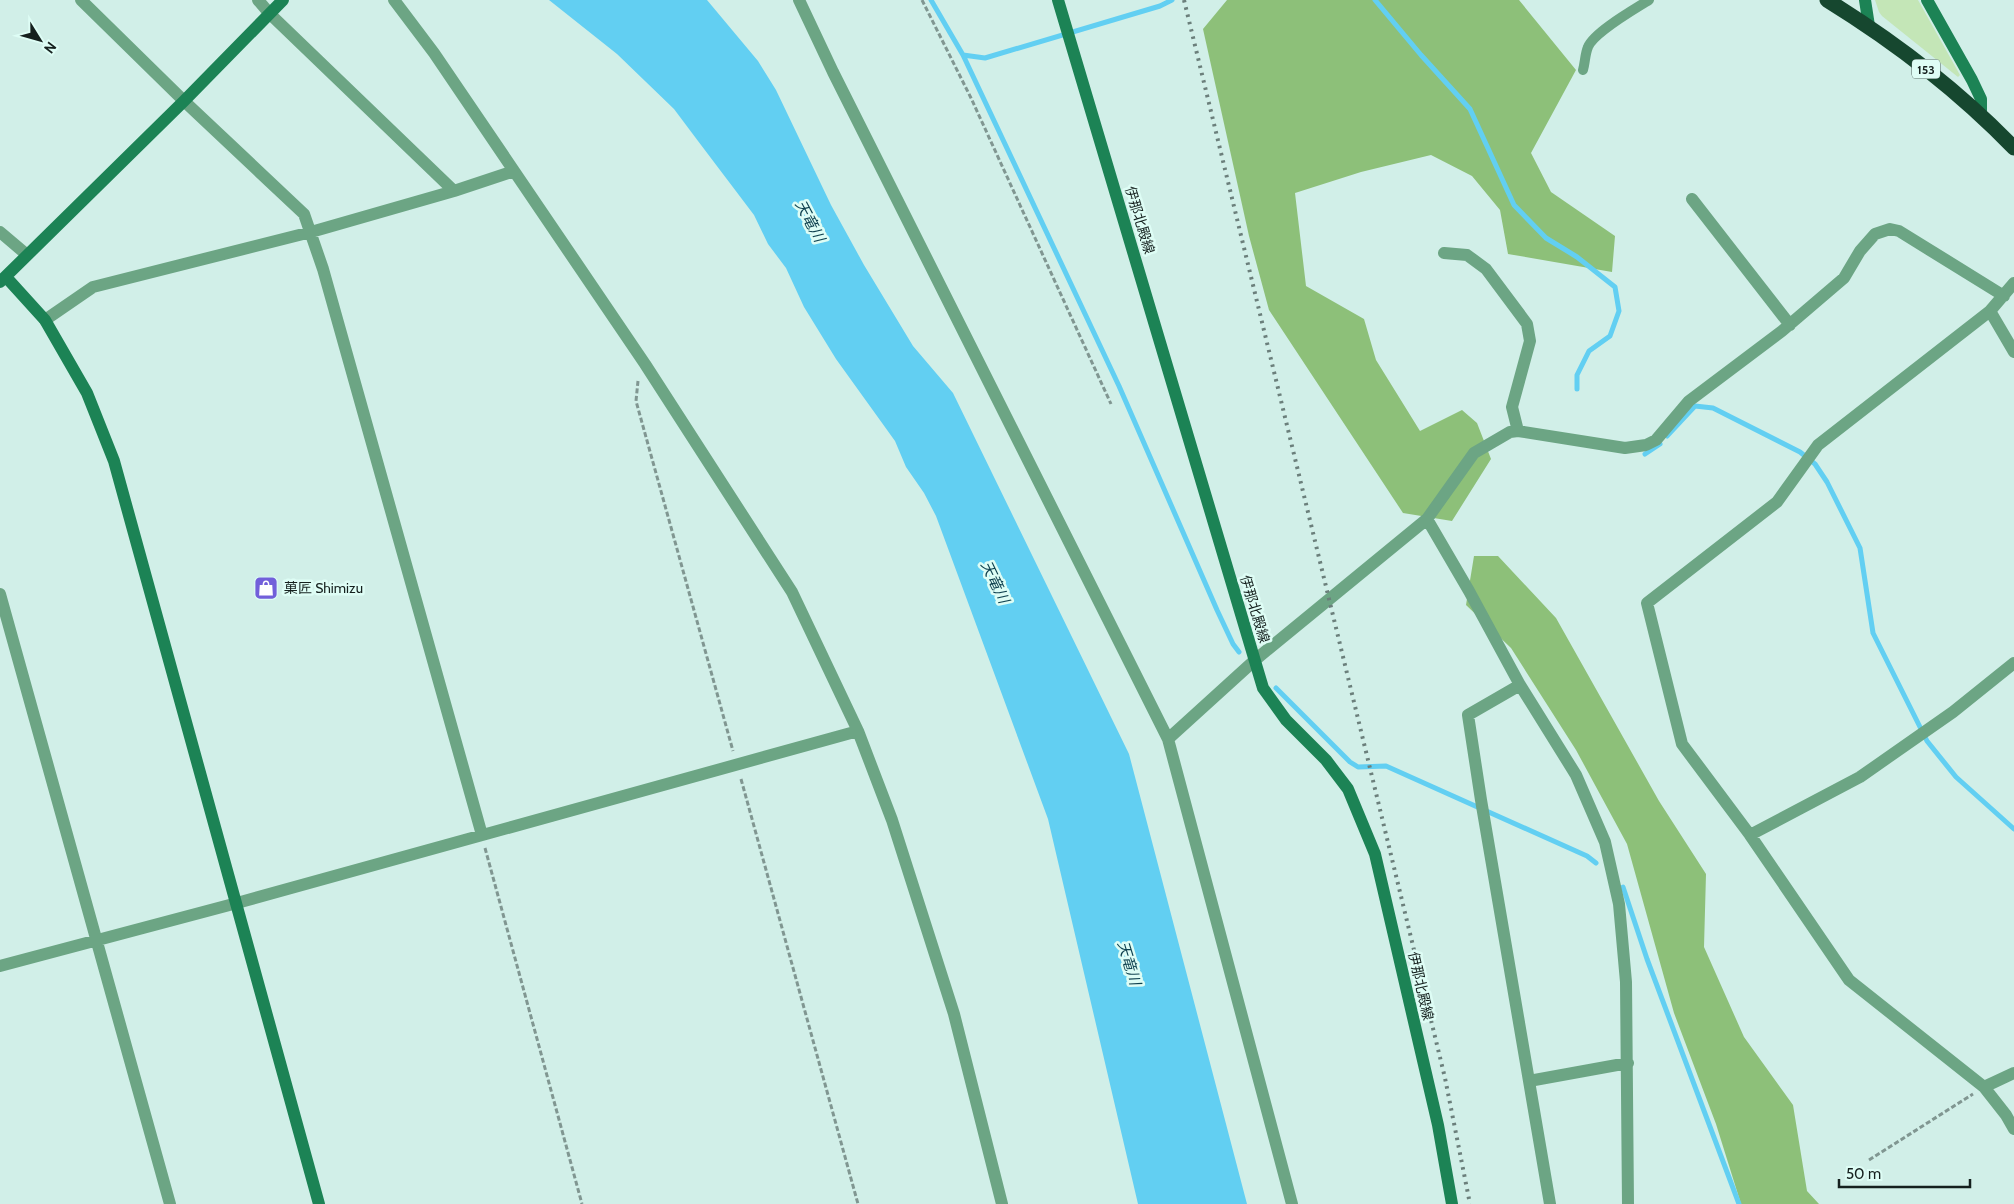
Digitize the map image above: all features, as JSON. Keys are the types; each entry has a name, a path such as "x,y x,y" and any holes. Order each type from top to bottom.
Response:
{"highway":[{"name":"153","path":"1827,0 1869,26 1902,50 1981,115 2014,148"}],"main road":[{"path":"283,0 184,101 26,254 3,279 46,320 87,393 114,461 319,1204"},
{"name":"伊那北殿線","path":"1058,0 1263,688 1280,712 1326,760 1348,789 1375,854 1438,1125 1452,1204"},
{"path":"1865,0 1869,26"},
{"path":"1927,0 1981,99 1981,115"}],"street":[{"path":"81,0 184,101 304,214 311,232 482,834"},
{"path":"258,0 270,14 454,191"},
{"path":"394,0 434,53 645,364 792,592 858,731 892,820 954,1014 1002,1204"},
{"path":"799,0 842,90 1168,738 1292,1204"},
{"path":"46,320 93,287 311,232 454,191 514,171"},
{"path":"1692,199 1790,325"},
{"path":"1168,738 1255,660 1427,519 1474,453 1510,432 1518,431 1625,448 1646,445 1656,440 1689,401 1790,325 1844,278 1860,251 1875,234 1890,228 1899,231 2004,296"},
{"path":"0,232 26,254"},
{"path":"1444,253 1467,255 1486,269 1527,324 1530,341 1512,407 1518,431"},
{"path":"2014,283 1990,311 1818,445 1777,502 1647,603 1682,744 1750,835 1849,980 1984,1087 2006,1115 2014,1129"},
{"path":"1990,311 2014,352"},
{"path":"1427,519 1520,685 1576,775 1605,842 1619,904 1626,982 1628,1204"},
{"path":"0,594 170,1204"},
{"path":"1750,835 1860,776 1916,739 2014,663"},
{"path":"1520,685 1468,715 1480,800 1550,1204"},
{"path":"0,966 237,903 858,731"},
{"path":"1529,1081 1628,1063"},
{"path":"1984,1087 2014,1073"}],"lane":[{"path":"1583,70 1588,46 1596,37 1620,18 1649,0"}],"path":[{"path":"922,0 972,98 1111,404"},
{"path":"645,364 638,378 636,401 858,1204"},
{"path":"482,834 582,1204"},
{"path":"1869,1160 1984,1087"}],"green space":[{"path":"1227,0 1519,0 1576,70 1531,153 1551,192 1615,236 1612,272 1508,254 1500,210 1472,176 1431,155 1361,172 1295,193 1306,286 1364,319 1376,360 1420,431 1462,410 1477,423 1491,459 1452,521 1403,513 1269,310 1249,236 1203,29"},
{"path":"1875,0 1918,0 1960,75 1958,77 1882,16"},
{"path":"1474,556 1498,556 1556,618 1659,801 1706,874 1704,947 1744,1037 1793,1105 1807,1191 1819,1204 1741,1204 1716,1124 1674,1013 1627,844 1576,750 1511,648 1466,605"}],"water":[{"name":"天竜川","path":"549,0 707,0 758,61 776,90 831,205 864,265 913,346 953,393 1129,754 1247,1204 1138,1204 1048,819 936,516 924,493 906,467 895,441 836,359 804,307 786,268 768,244 754,215 674,109 617,54"}],"waterway":[{"path":"931,0 963,55 985,58 1160,6 1172,0"},
{"path":"1375,0 1470,109 1514,205 1546,238 1577,257 1615,287 1619,311 1610,336 1589,351 1577,375 1577,389"},
{"path":"963,55 1119,386 1217,610 1233,644 1239,652"},
{"path":"1667,436 1695,406 1713,408 1800,452 1815,464 1827,482 1860,548 1873,633 1927,741 1956,777 2014,829"},
{"path":"1645,454 1660,444"},
{"path":"1276,688 1350,762 1358,767 1386,766 1587,856 1596,863"},
{"path":"1623,887 1647,959 1739,1204"}],"railway":[{"path":"1184,0 1445,1078 1470,1204"}],"place":[{"name":"菓匠 Shimizu","path":"266,588"}]}
